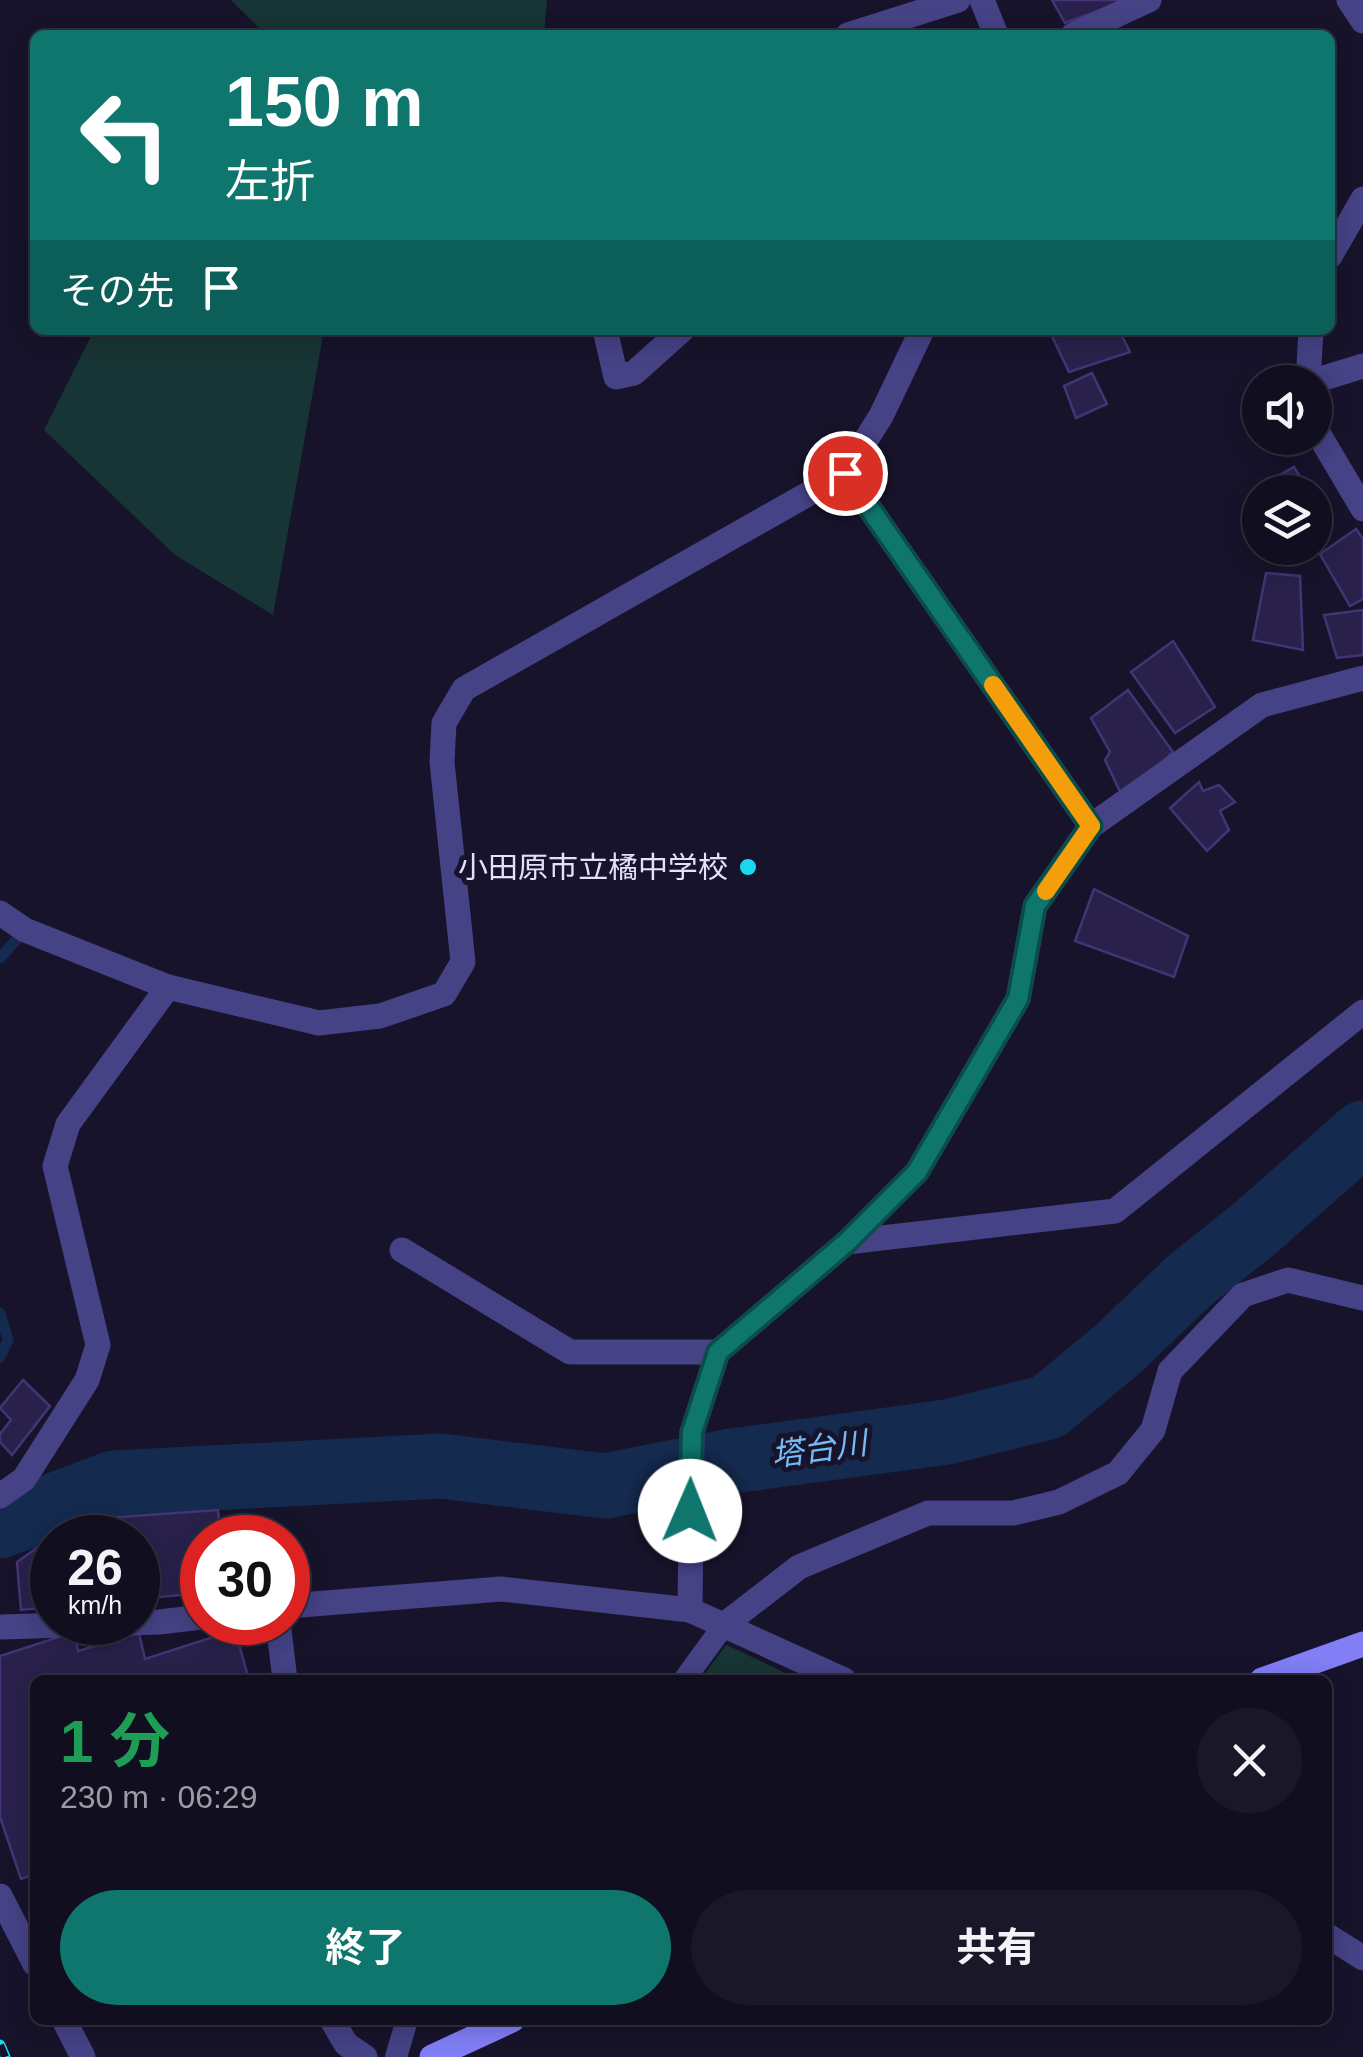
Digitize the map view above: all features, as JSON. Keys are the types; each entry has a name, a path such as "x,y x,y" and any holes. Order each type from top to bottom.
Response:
{"main road":[{"path":"1276,1675 1363,1644"},
{"path":"432,2057 501,2025"}],"street":[{"path":"864,30 958,0"},
{"path":"982,0 994,30"},
{"path":"1084,30 1149,0"},
{"path":"1349,0 1363,21"},
{"path":"1335,247 1363,199"},
{"path":"606,335 616,377 634,373 676,335"},
{"path":"0,913 26,930 168,988 319,1023 380,1016 444,994 463,962 442,762 444,723 464,689 845,473 881,416 920,335"},
{"path":"1310,365 1311,335"},
{"path":"1332,375 1363,366"},
{"path":"1331,455 1363,509"},
{"path":"845,473 1091,826"},
{"path":"690,1610 692,1432 718,1352 847,1242 917,1172 1018,999 1035,906 1091,826 1262,705 1363,678"},
{"path":"0,1496 24,1478 87,1380 98,1344 54,1166 68,1124 168,988"},
{"path":"847,1242 1115,1211 1363,1012"},
{"path":"402,1250 570,1352 718,1352"},
{"path":"724,1626 799,1566 928,1513 1012,1513 1060,1502 1118,1473 1153,1430 1170,1371 1243,1295 1288,1280 1363,1298"},
{"path":"310,1604 501,1589 690,1610 833,1675"},
{"path":"2,1627 180,1619"},
{"path":"281,1645 285,1675"},
{"path":"0,1896 30,1954"},
{"path":"1332,1939 1363,1958"},
{"path":"67,2025 83,2057"},
{"path":"335,2025 346,2044 364,2057"}],"lane":[{"path":"688,1675 724,1626"},
{"path":"396,2057 405,2025"}],"green space":[{"path":"231,0 547,0 544,30 261,30"},
{"path":"92,335 323,335 273,615 175,555 44,430"},
{"path":"727,1645 790,1675 704,1675"}],"building":[{"path":"1052,0 1127,0 1065,23"},
{"path":"1051,335 1122,335 1130,352 1069,372"},
{"path":"1092,373 1107,404 1076,418 1064,386"},
{"path":"1294,467 1299,475 1280,475"},
{"path":"1356,529 1363,539 1363,599 1350,606 1326,565 1332,565 1332,546"},
{"path":"1266,573 1300,576 1303,650 1253,640"},
{"path":"1363,610 1363,655 1337,658 1324,615"},
{"path":"1173,641 1215,707 1175,733 1131,672"},
{"path":"1128,690 1173,752 1123,798 1105,760 1110,752 1091,718"},
{"path":"1199,782 1203,791 1219,785 1235,802 1220,811 1229,830 1207,851 1170,808"},
{"path":"1094,889 1188,936 1174,977 1075,941"},
{"path":"23,1380 50,1406 12,1455 0,1442 0,1434 11,1420 0,1408"},
{"path":"218,1510 219,1515 180,1515 180,1595 160,1597 160,1515 147,1515"},
{"path":"30,1553 30,1609 21,1610 17,1562"},
{"path":"34,1645 77,1645 78,1651 98,1645 142,1645 145,1659 188,1645 239,1645 248,1675 30,1675 30,1876 21,1879 0,1817 0,1656"}],"waterway":[{"path":"0,958 25,930"},
{"name":"塔台川","path":"0,1526 114,1483 441,1466 605,1486 732,1461 947,1432 1048,1407 1363,1133"},
{"path":"0,1313 8,1340 0,1357"}],"railway":[{"path":"0,2045 5,2057"}],"slow traffic":[{"path":"993,685 1091,826 1046,891"}],"place":[{"name":"小田原市立橘中学校","path":"748,867"}],"route":[{"path":"690,1511 692,1432 718,1352 847,1242 917,1172 1018,999 1035,906 1091,826 845,473"}]}
